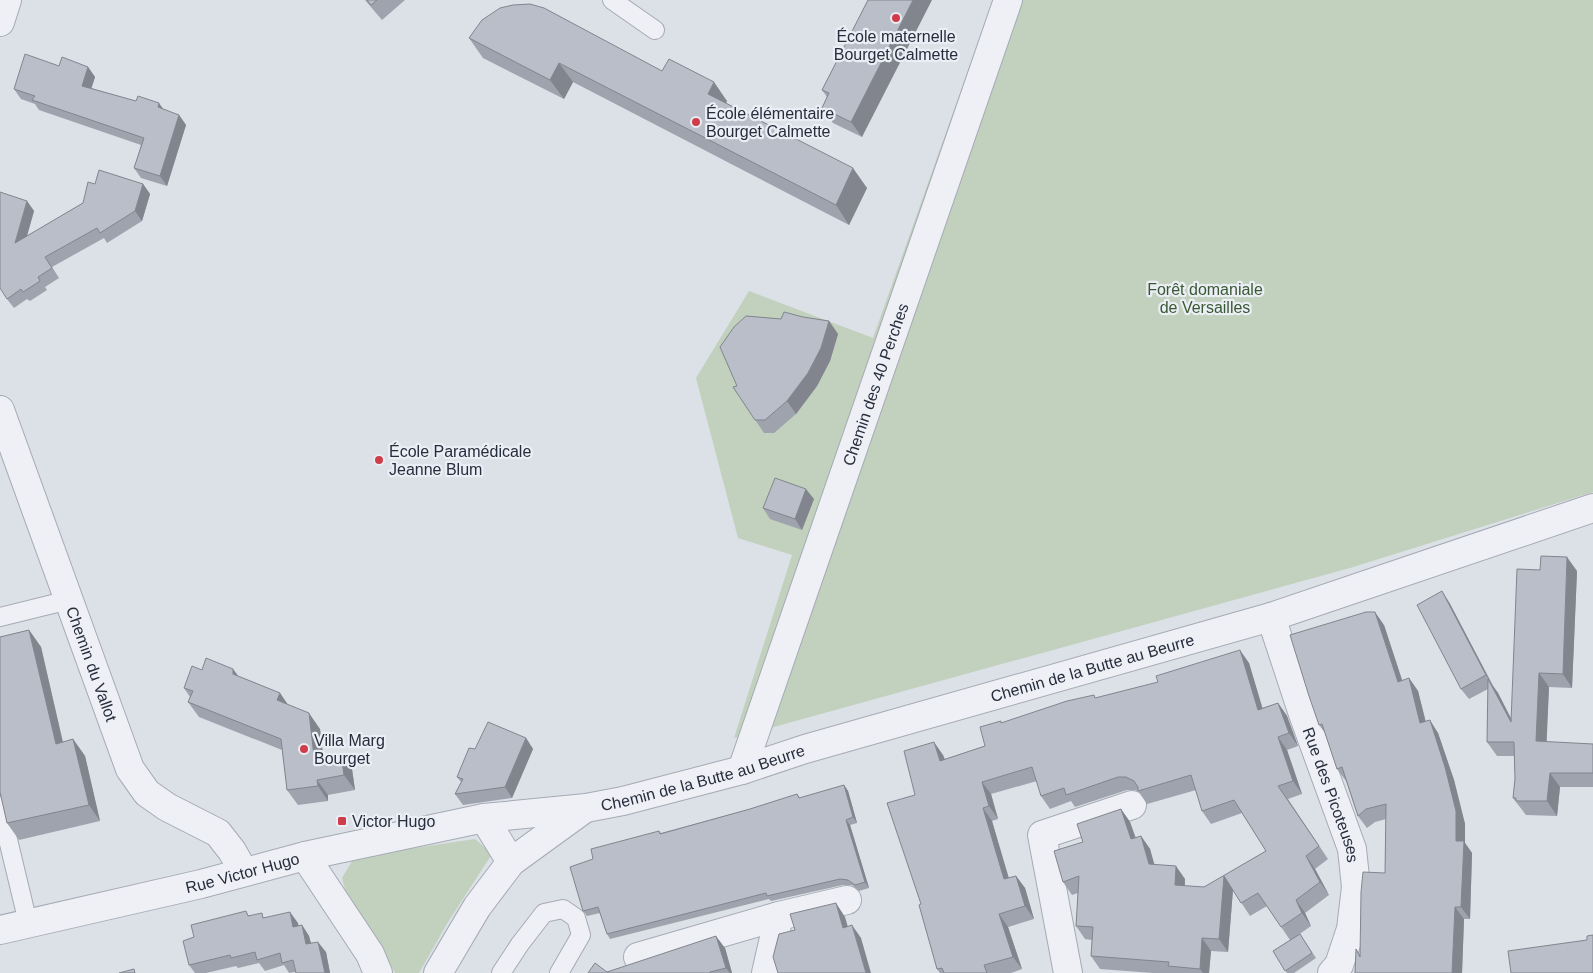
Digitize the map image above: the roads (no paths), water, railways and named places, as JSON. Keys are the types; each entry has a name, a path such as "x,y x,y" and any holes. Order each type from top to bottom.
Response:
{"street":[{"path":"0,22 7,0"},
{"name":"Chemin des 40 Perches","path":"742,770 1008,0"},
{"name":"Chemin du Vallot","path":"0,410 130,769 147,793 167,807 218,833 244,872"},
{"name":"Chemin de la Butte au Beurre","path":"484,818 586,808 623,801 742,770 805,749 1271,617 1593,508"},
{"name":"Rue des Picoteuses","path":"1271,617 1302,714 1352,849 1356,887 1350,929 1339,965 1332,973"},
{"path":"1068,973 1042,835 1132,805"},
{"name":"Chemin de la Butte au Beurre","path":"438,973 477,907 511,862 586,808"},
{"path":"484,818 511,862"},
{"name":"Rue Victor Hugo","path":"0,930 201,884 305,856 484,818"},
{"path":"305,856 370,954 378,973"},
{"path":"638,957 779,916 847,900"},
{"path":"766,973 779,916"}],"lane":[{"path":"612,0 655,30"},
{"path":"0,617 69,600"},
{"path":"0,806 28,923"},
{"path":"502,973 520,944 544,913 563,909 576,918 581,935 558,973"}],"place":[{"name":"École maternelle Bourget Calmette","path":"896,18"},
{"name":"École élémentaire Bourget Calmette","path":"696,122"},
{"name":"École Paramédicale Jeanne Blum","path":"379,460"},
{"name":"Villa Marg Bourget","path":"304,749"},
{"name":"Victor Hugo","path":"342,821"}],"park label":[{"name":"Forêt domaniale de Versailles","path":"1205,298"}]}
